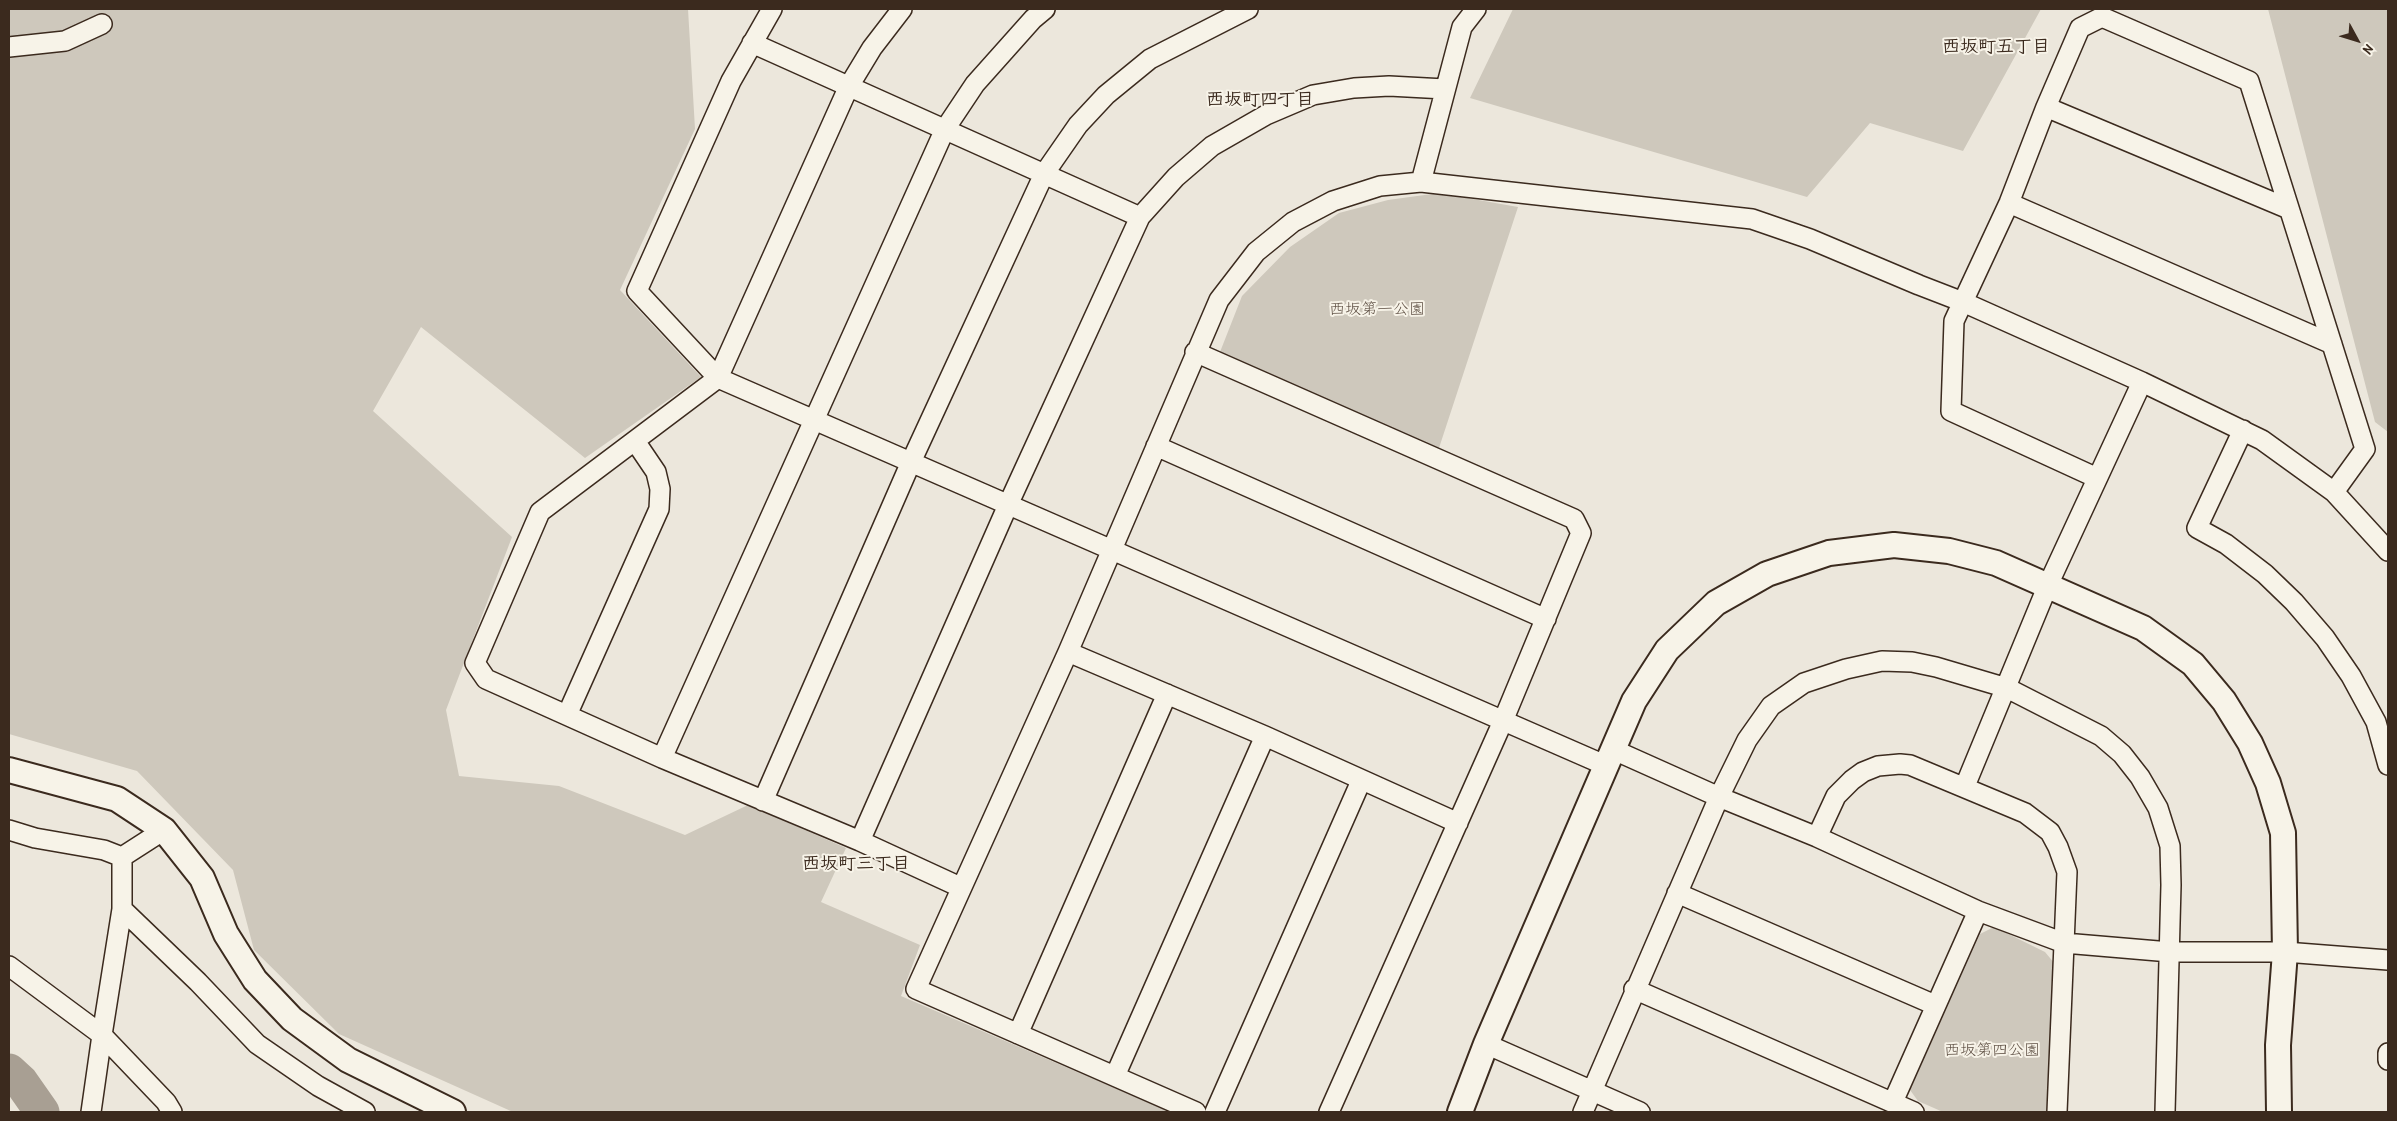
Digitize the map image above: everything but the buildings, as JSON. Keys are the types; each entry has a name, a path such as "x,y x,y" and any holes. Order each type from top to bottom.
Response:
{"street":[{"path":"772,9 731,81 637,291 718,378 1503,721 1718,797 1817,837 1978,911 2064,943 2170,952 2285,952 2388,960"},
{"path":"902,9 872,48 849,86 718,378 540,512 475,663 486,679 662,758 860,841 960,887"},
{"path":"662,758 946,129 975,84 1033,19 1045,9"},
{"path":"763,801 911,462 1044,174 1078,125 1106,95 1150,60 1248,9"},
{"path":"1421,182 1462,27 1476,9"},
{"path":"2097,478 1951,411 1954,321 2009,203 2046,107 2080,28 2102,17 2249,81 2365,449 2334,492"},
{"path":"9,47 65,41 102,24"},
{"path":"752,43 1140,217"},
{"path":"860,841 1008,505 1140,217 1176,177 1212,146 1266,115 1313,95 1354,88 1389,86 1445,89"},
{"path":"2046,107 2289,209"},
{"path":"1196,1112 916,989 960,887 1068,652 1195,352 1219,300 1256,252 1293,222 1333,201 1380,186 1421,182 1752,219 1810,239 1919,286 1963,302 2142,382 2243,430 2262,440 2334,492 2388,550"},
{"path":"2009,203 2332,344"},
{"path":"1195,352 1574,519 1581,534 1503,721 1329,1112"},
{"path":"1965,786 2048,586 2142,382"},
{"path":"2243,430 2197,528 2226,544 2265,574 2294,602 2325,638 2382,719 2388,765"},
{"path":"567,715 659,508 660,489 656,472 635,441"},
{"path":"1156,446 1546,619"},
{"path":"1460,1112 1486,1044 1634,701 1667,650 1716,603 1767,574 1829,553 1894,545 1949,551 1996,563 2143,628 2172,647 2193,664 2224,701 2250,743 2268,783 2284,833 2285,952 2278,1045 2279,1112"},
{"path":"1068,652 1265,736 1361,781 1458,823"},
{"path":"1583,1112 1634,989 1718,797 1747,740 1771,706 1804,683 1882,661 1912,662 1936,667 2007,688 2101,736 2122,754 2140,777 2158,808 2170,846 2170,952 2164,1112"},
{"path":"1018,1034 1167,694"},
{"path":"1115,1076 1265,736"},
{"path":"1817,837 1836,796 1863,772 1878,766 1910,765 1965,786 2025,814 2050,832 2067,872 2057,1112"},
{"path":"9,770 117,799 164,830 202,878 226,934 254,980 292,1019 348,1060 453,1112"},
{"path":"1216,1112 1361,781"},
{"path":"9,830 35,838 104,850 122,857"},
{"path":"122,857 164,830"},
{"path":"91,1112 122,909 122,857"},
{"path":"1677,893 1935,1005"},
{"path":"122,909 198,982 257,1044 338,1106 365,1112"},
{"path":"1893,1102 1978,911"},
{"path":"9,966 102,1034 166,1102 172,1112"},
{"path":"1634,989 1914,1112"},
{"path":"1486,1044 1640,1112"},
{"path":"2388,1053 2388,1060"}],"green space":[{"path":"9,9 688,9 695,129 620,290 701,377 585,458 421,327 373,411 512,537 446,710 459,776 559,786 685,835 748,805 846,848 821,902 920,945 901,996 1170,1112 513,1112 339,1034 254,950 233,870 137,771 9,734"},
{"path":"1513,9 2041,9 1963,151 1870,123 1807,197 1470,98"},
{"path":"2268,9 2388,9 2388,432 2375,422"},
{"name":"西坂第一公園","path":"1439,193 1518,207 1439,448 1220,352 1242,296 1290,247 1339,213 1388,200"},
{"name":"西坂第四公園","path":"1994,927 2045,952 2055,964 2047,1112 1943,1112 1918,1101 1910,1090 1980,934"}],"waterway":[{"path":"9,1071 21,1082 42,1112"}],"district":[{"name":"西坂町五丁目","path":"1996,47"},
{"name":"西坂町四丁目","path":"1260,100"},
{"name":"西坂町三丁目","path":"856,864"}]}
